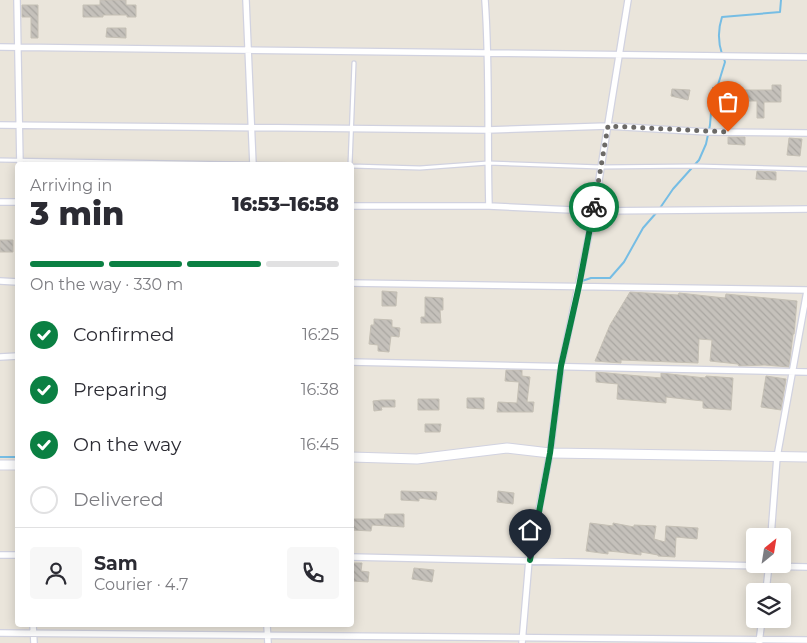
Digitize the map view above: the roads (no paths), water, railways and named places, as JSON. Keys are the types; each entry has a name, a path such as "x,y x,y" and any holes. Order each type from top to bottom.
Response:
{"street":[{"path":"17,0 19,162"},
{"path":"246,0 253,162"},
{"path":"485,0 488,54 489,206"},
{"path":"522,640 530,560 550,453 561,366 594,211 628,0"},
{"path":"0,47 807,57"},
{"path":"0,125 487,130 608,126 708,132 807,133"},
{"path":"0,202 15,202"},
{"path":"354,206 489,206 594,211 807,208"},
{"path":"0,281 15,282"},
{"path":"354,283 807,290 777,458 772,528"},
{"path":"0,358 15,356"},
{"path":"354,362 807,372"},
{"path":"354,457 417,458 507,448 550,453 807,457"},
{"path":"0,464 15,465"},
{"path":"0,555 15,555"},
{"path":"354,557 530,560 695,566 746,565"},
{"path":"791,566 807,567"},
{"path":"33,627 34,643"},
{"path":"267,627 268,643"},
{"path":"760,642 761,628"},
{"path":"0,633 522,640 760,642 807,640"}],"lane":[{"path":"351,162 354,63"},
{"path":"0,160 19,162"},
{"path":"354,166 420,168 488,163 601,167 694,166 807,169"}],"waterway":[{"path":"722,54 719,36 722,17 780,12 781,0"},
{"path":"660,208 673,189 699,160 706,144 710,125 713,88 717,88 725,62 724,59"},
{"path":"582,281 591,278 610,278 624,262 643,228 657,212"},
{"path":"0,457 15,457"}]}
